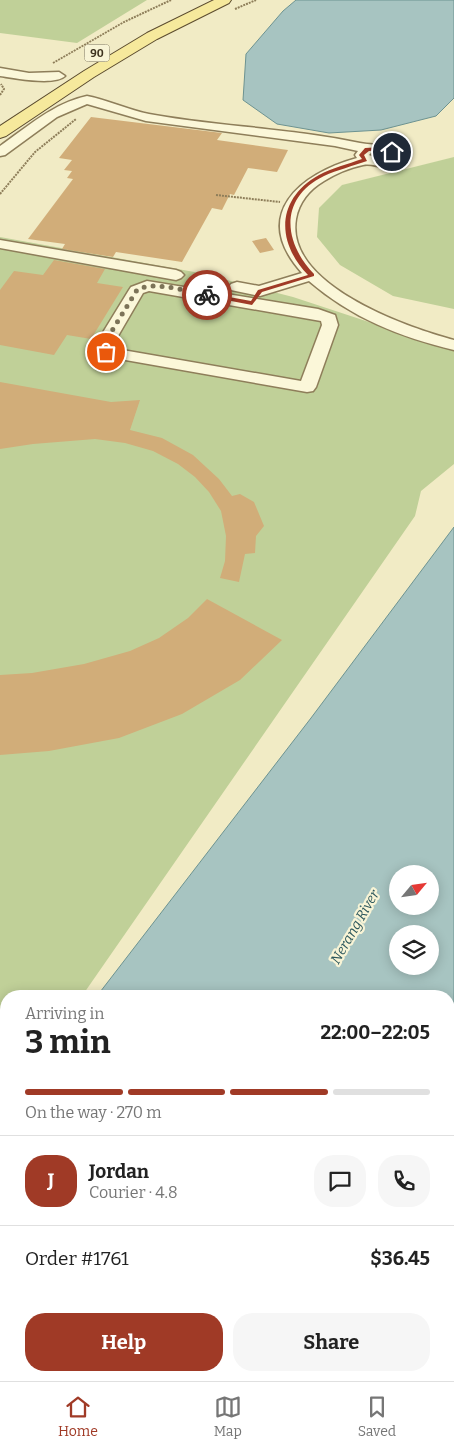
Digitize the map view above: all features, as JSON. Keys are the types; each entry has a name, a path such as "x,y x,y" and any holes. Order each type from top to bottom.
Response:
{"main road":[{"name":"90","path":"0,133 81,68 198,0"},
{"name":"90","path":"27,89 53,71 81,68 226,5"}],"street":[{"path":"81,68 87,100"},
{"path":"0,72 29,77 53,71"},
{"path":"0,79 27,89"},
{"path":"0,152 53,114 72,104 87,100 103,103 132,114 163,120 231,127 335,142 366,155 322,175 303,189 293,204 287,219 288,241 300,263 312,275 357,308 378,320 405,331 454,345"},
{"path":"0,244 256,297 329,318 330,325 307,387 109,354 103,351 102,347 137,290 147,286 256,297 312,275"}],"path":[{"path":"53,71 124,22 171,0"},
{"path":"226,5 256,0"},
{"path":"0,84 4,89 0,95"},
{"path":"0,194 35,152 84,113 103,103"},
{"path":"216,196 293,204"}],"green space":[{"path":"0,0 147,0 77,43 0,33"},
{"path":"454,157 454,309 393,296 340,265 317,237 319,208 342,185"},
{"path":"0,237 200,273 293,297 454,350 454,464 421,491 415,516 86,990 0,990"}],"water":[{"path":"296,0 454,0 454,98 436,116 381,130 329,133 277,124 243,100 246,54 283,11"},
{"name":"Nerang River","path":"454,527 454,990 102,990 311,718"}],"building":[{"path":"91,117 222,133 217,140 288,150 277,172 248,168 234,195 230,194 222,210 212,208 182,262 116,252 113,257 62,249 65,244 28,239 73,179 67,178 72,171 64,170 72,160 59,158"},
{"path":"266,238 274,250 260,253 252,241"},
{"path":"54,260 105,269 97,283 123,287 91,339 67,335 54,355 0,345 0,290 14,271 43,275"},
{"path":"0,382 111,402 140,400 130,430 162,438 193,455 219,479 232,496 240,494 254,502 264,526 256,536 255,553 245,554 239,582 220,578 225,561 226,536 221,511 209,492 195,477 178,464 153,451 125,443 95,439 33,444 0,449"},
{"path":"207,599 282,640 240,680 182,714 119,738 49,751 0,755 0,675 32,673 84,664 130,651 159,638 188,618"}],"way so far":[{"path":"106,352 103,351 102,347 109,334 137,290 142,287 153,286 207,295"}],"route":[{"path":"207,295 252,303 260,291 312,275 300,263 288,241 287,219 296,198 303,189 322,175 366,160 363,158 362,153 367,149 383,148 392,152"}]}
